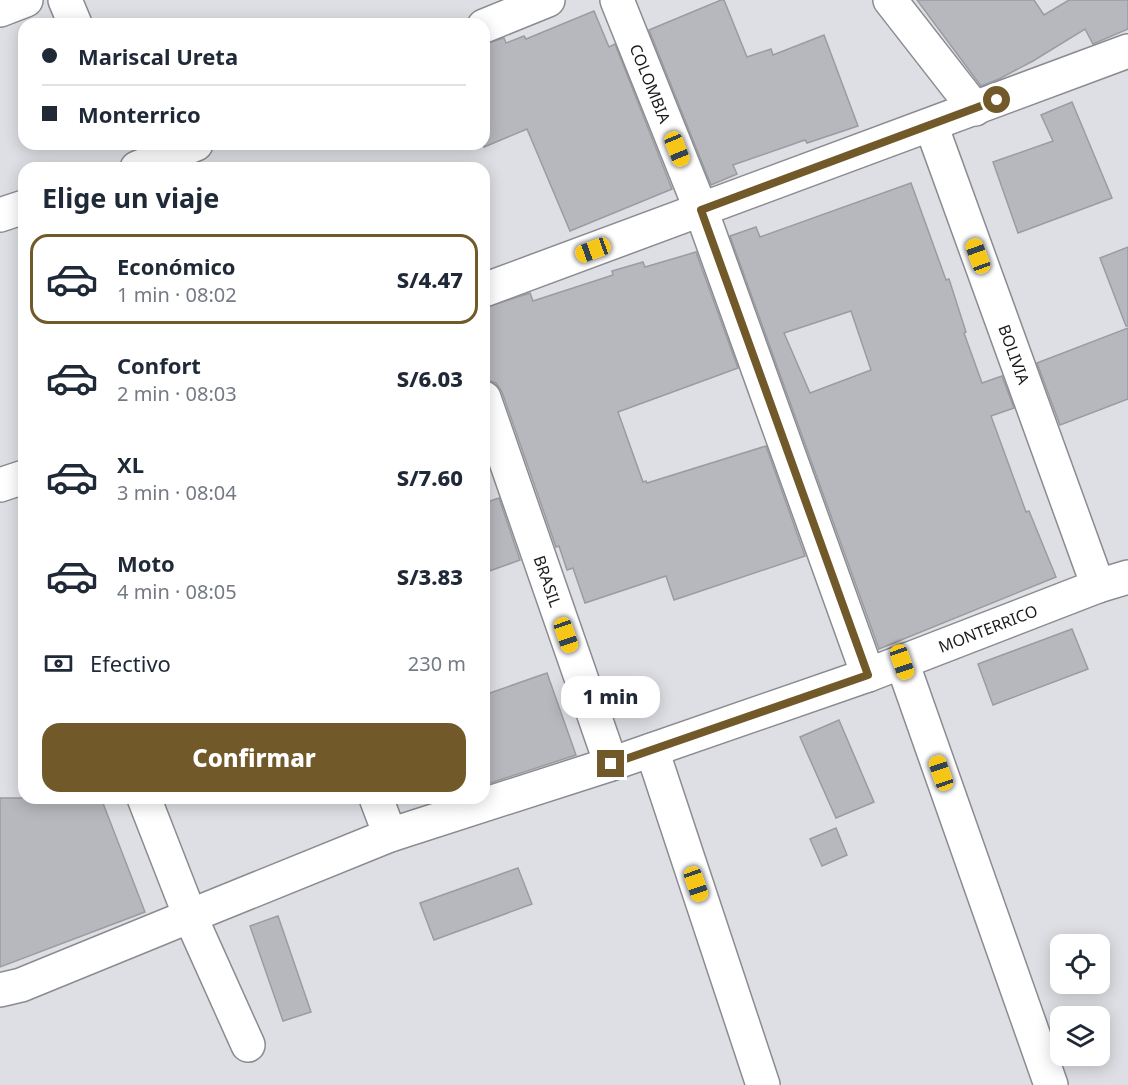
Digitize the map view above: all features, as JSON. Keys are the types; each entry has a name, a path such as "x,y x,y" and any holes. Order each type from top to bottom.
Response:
{"street":[{"path":"0,10 26,0"},
{"path":"65,0 72,18"},
{"path":"490,24 548,0"},
{"path":"890,0 975,109"},
{"name":"COLOMBIA","path":"628,3 868,675"},
{"path":"490,288 1128,51"},
{"name":"BOLIVIA","path":"930,125 1118,586"},
{"path":"150,162 181,150"},
{"path":"0,215 18,209"},
{"name":"BRASIL","path":"490,415 611,764"},
{"name":"MONTERRICO","path":"490,803 652,750 1118,586"},
{"path":"902,662 1051,1085"},
{"path":"652,750 763,1085"},
{"path":"146,804 190,916 248,1045"},
{"path":"378,804 390,835"},
{"name":"MONTERRICO","path":"0,990 21,985 390,835 486,804"}],"building":[{"path":"724,0 747,57 771,49 773,55 824,35 858,126 807,143 805,140 733,165 737,174 711,185 649,30"},
{"path":"917,0 1034,0 1044,15 1069,0 1128,0 1128,29 1093,44 1085,29 1033,61 981,86"},
{"path":"594,11 609,47 615,44 672,189 570,231 527,129 490,144 490,42 504,38 506,43 524,36 526,39"},
{"path":"1072,102 1112,198 1018,233 993,162 1053,141 1041,115"},
{"path":"911,183 946,280 949,279 966,332 964,333 982,383 1002,376 1014,408 991,416 1026,512 1029,511 1056,577 879,649 730,236 756,227 760,237","holes":["851,311 871,370 810,393 784,333"]},
{"path":"1128,247 1128,326 1126,326 1100,258"},
{"path":"696,252 738,368 618,412 643,482 647,483 766,446 805,556 674,600 666,576 585,603 573,568 567,570 559,546 556,547 502,392 496,383 490,381 490,306 530,293 533,301 613,275 612,271 643,262 645,267"},
{"path":"1128,328 1128,399 1060,425 1037,363"},
{"path":"499,498 520,560 490,571 490,501"},
{"path":"1072,629 1088,669 993,705 978,664"},
{"path":"547,673 576,755 490,783 490,693"},
{"path":"839,720 874,802 836,818 800,737"},
{"path":"0,798 18,798 18,804 103,804 145,912 0,967"},
{"path":"836,828 847,855 822,866 810,839"},
{"path":"518,868 532,904 434,940 420,903"},
{"path":"278,916 311,1012 283,1021 250,926"}],"route":[{"path":"611,764 868,675 701,210 997,100"}]}
